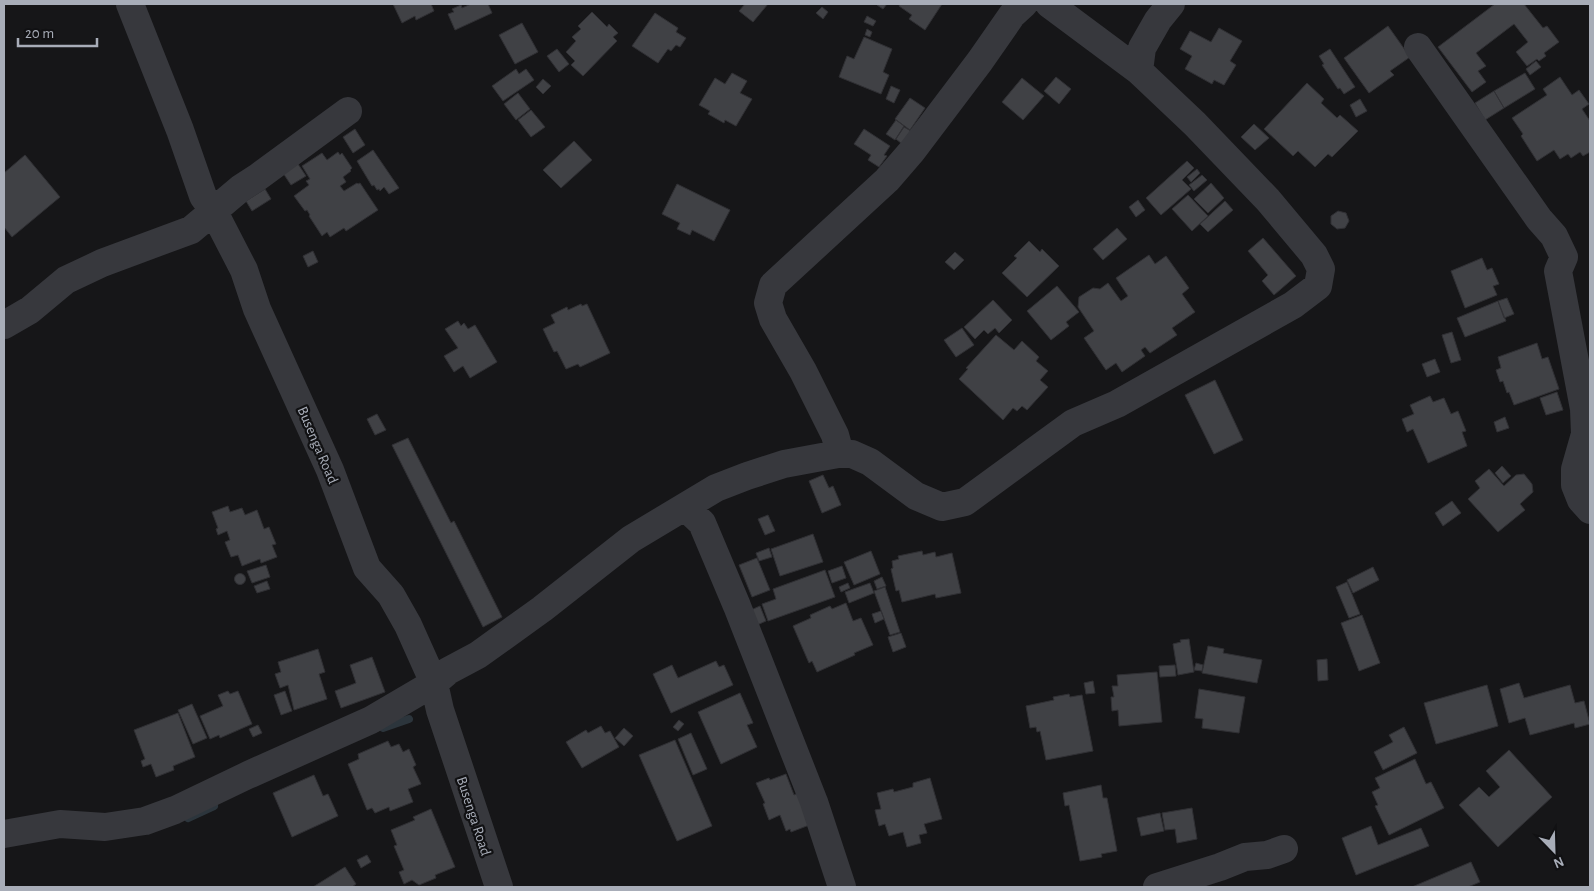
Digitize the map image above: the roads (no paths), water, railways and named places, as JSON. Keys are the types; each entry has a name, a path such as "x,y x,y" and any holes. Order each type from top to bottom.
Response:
{"street":[{"name":"Busenga Road","path":"130,4 204,196 244,270 257,308 330,470 367,568 391,596 408,625 434,683 440,710 499,887"},
{"path":"838,454 835,435 803,371 773,319 768,303 774,285 887,180 912,151 980,62 1012,16 1024,4"},
{"path":"4,834 60,824 106,827 145,821 175,810 248,775 372,720 434,683 448,671 478,655 542,609 631,539 716,488 747,476 784,464 838,454 852,454 870,462 916,496 942,507 965,502 1073,423 1117,404 1293,305 1318,286 1320,270 1314,255 1268,200 1196,124 1138,71 1049,4"},
{"path":"1138,71 1142,48 1158,20 1171,4"},
{"path":"1418,47 1506,169 1539,219 1554,236 1564,257 1558,270 1580,378 1584,409 1585,434 1575,469 1574,485 1581,500 1590,510"},
{"path":"4,324 30,310 66,280 102,263 191,230 241,188 348,110"},
{"path":"685,507 702,523 737,606 814,802 842,887"},
{"path":"1157,887 1220,867 1245,856 1267,854 1284,849"}],"waterway":[{"path":"383,728 409,719"},
{"path":"188,818 214,806"}]}
